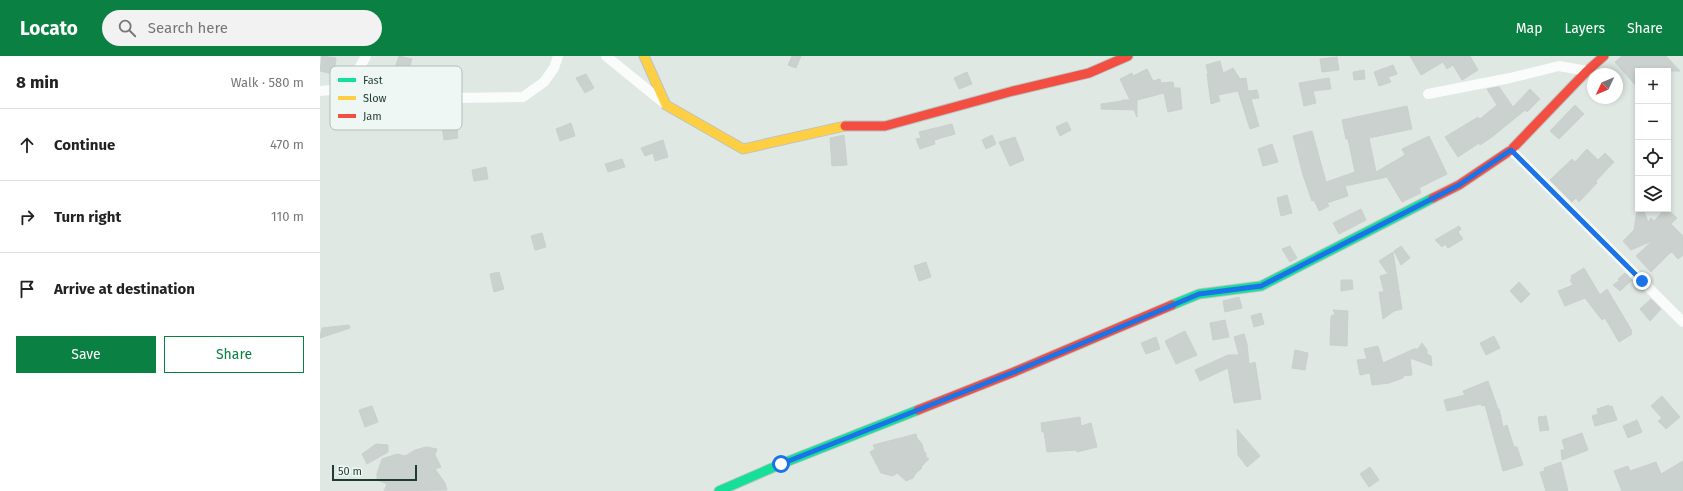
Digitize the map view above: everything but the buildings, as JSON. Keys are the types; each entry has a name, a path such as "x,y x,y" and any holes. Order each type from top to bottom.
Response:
{"street":[{"path":"360,66 366,56"},
{"path":"462,98 523,97 544,82 554,68 558,56"},
{"path":"606,56 666,105 743,149 844,126 885,126 1012,91 1089,73 1128,56"},
{"path":"644,56 666,105"},
{"path":"1589,68 1597,58"},
{"path":"1428,94 1510,78 1559,66 1587,71"},
{"path":"720,491 781,464 1014,372 1199,294 1261,286 1459,185 1511,150 1587,71"},
{"path":"320,91 330,90"},
{"path":"1511,150 1683,322"}],"traffic: fast":[{"path":"1172,305 1199,294 1261,286 1433,198"},
{"path":"719,491 781,464 918,410"}],"traffic: slow":[{"path":"644,56 666,105 743,149 845,126"}],"traffic: jam":[{"path":"845,126 885,126 1013,91 1089,73 1128,56"},
{"path":"1433,198 1459,185 1511,150 1587,71 1604,56"},
{"path":"918,410 1014,372 1172,305"}],"route":[{"path":"781,464 1014,372 1199,294 1261,286 1459,185 1511,150 1642,281"}]}
